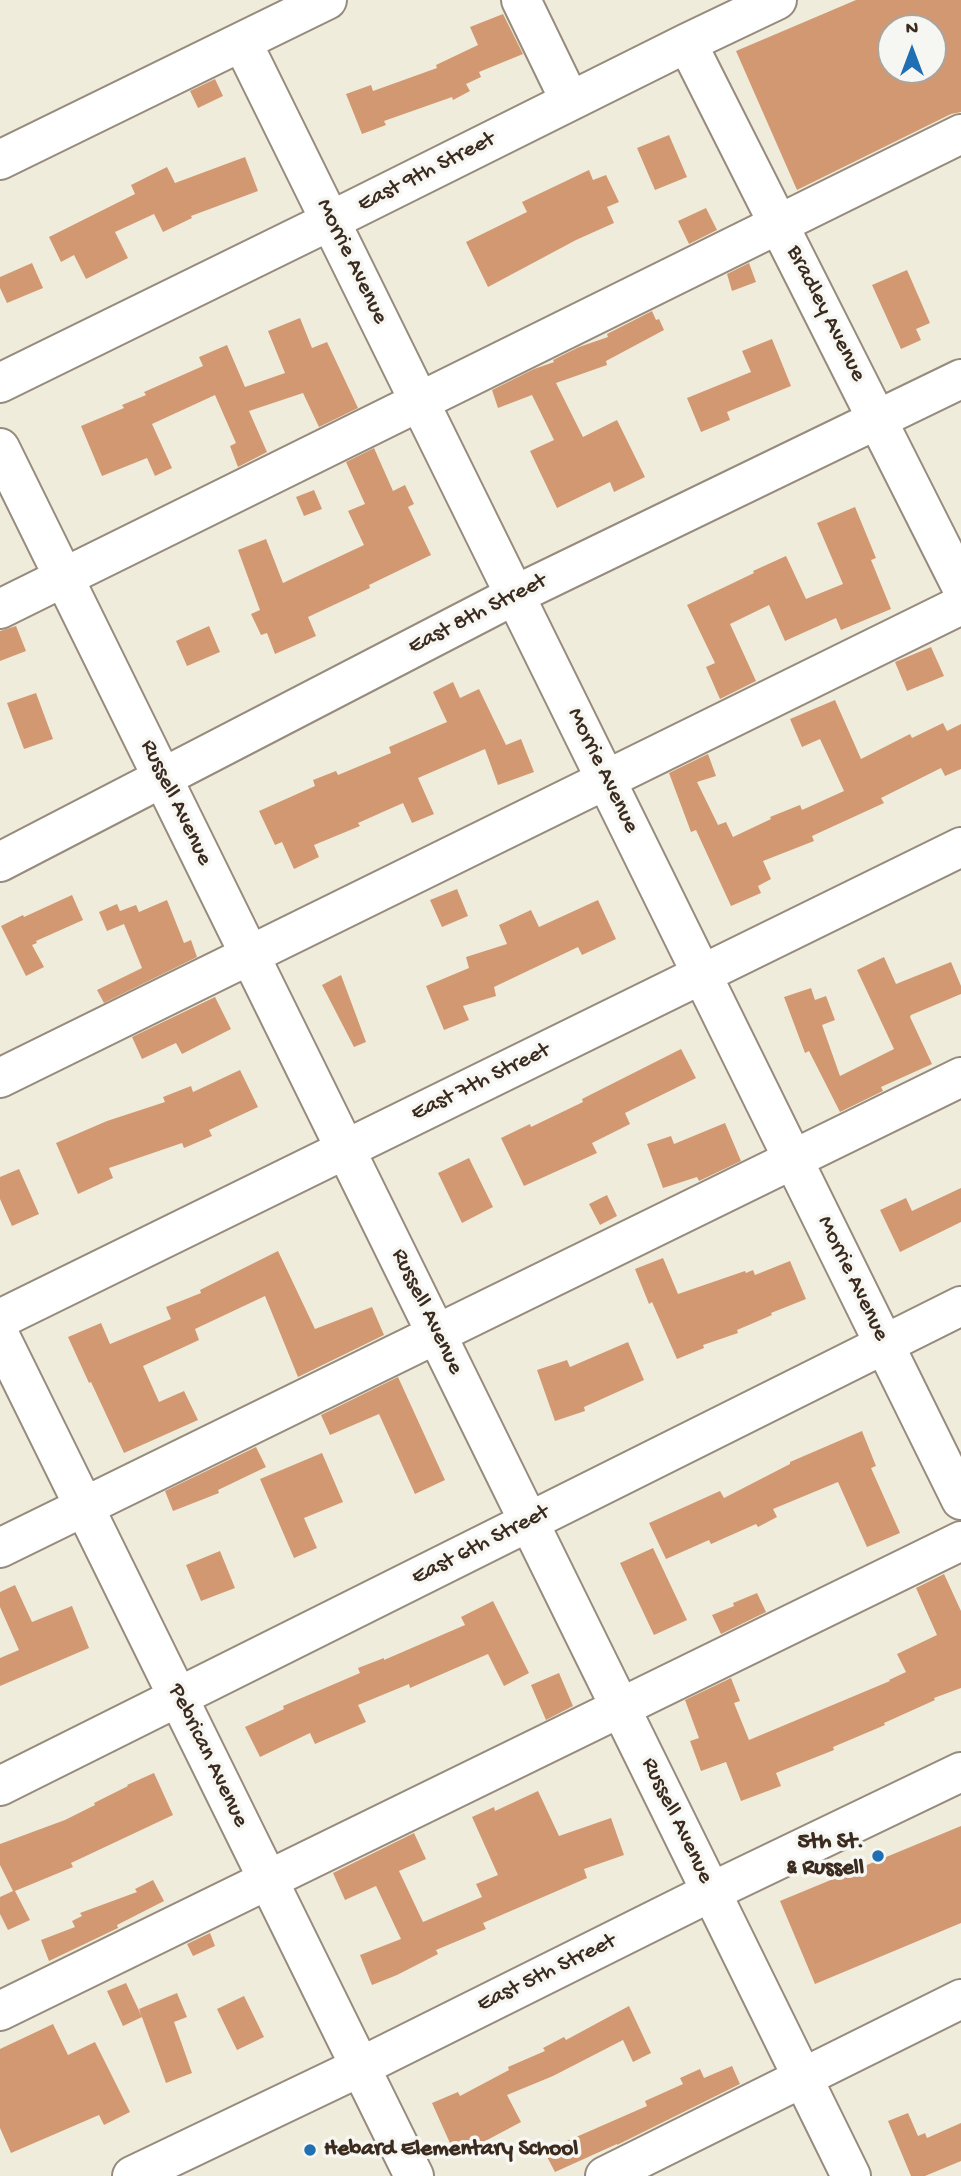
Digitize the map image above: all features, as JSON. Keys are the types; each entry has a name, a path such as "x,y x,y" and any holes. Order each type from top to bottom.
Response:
{"street":[{"path":"0,160 327,0"},
{"path":"521,0 570,101"},
{"name":"East 9th Street","path":"0,383 777,0"},
{"name":"Morrie Avenue","path":"242,42 961,1500"},
{"name":"Bradley Avenue","path":"687,43 961,586"},
{"path":"0,609 961,134"},
{"name":"East 8th Street","path":"0,862 515,596 961,379"},
{"name":"Russell Avenue","path":"0,448 851,2176"},
{"path":"0,1078 961,605"},
{"name":"East 7th Street","path":"0,1320 961,847"},
{"path":"0,1548 961,1077"},
{"name":"East 6th Street","path":"0,1786 961,1306"},
{"name":"Pebrican Avenue","path":"0,1336 414,2176"},
{"path":"0,2011 961,1541"},
{"name":"East 5th Street","path":"132,2176 961,1772"},
{"path":"605,2176 961,1999"}],"building":[{"path":"856,0 961,0 961,112 951,114 797,190 736,51"},
{"path":"503,14 523,54 479,72 481,77 466,84 470,91 453,100 452,97 384,121 386,125 362,134 346,94 371,85 373,91 437,68 436,65 478,45 470,27"},
{"path":"215,79 223,96 198,108 190,91"},
{"path":"669,135 687,177 655,190 637,148"},
{"path":"245,157 258,191 191,216 192,218 163,232 154,214 115,232 128,258 86,279 74,255 61,262 49,237 135,194 131,185 167,167 175,183"},
{"path":"589,170 593,180 606,175 619,202 607,207 614,223 488,287 466,242 527,212 522,202"},
{"path":"706,208 717,230 689,244 678,221"},
{"path":"32,263 43,288 7,303 0,288 0,277"},
{"path":"749,263 756,282 732,291 727,274"},
{"path":"907,270 930,323 916,329 921,340 901,349 872,285"},
{"path":"652,311 664,330 606,361 607,365 556,383 583,437 617,420 645,477 614,492 610,482 557,508 530,451 554,440 532,395 498,408 492,390 554,362 553,360 579,347 608,337 607,334"},
{"path":"300,318 312,348 327,342 358,408 319,427 303,393 249,411 267,452 238,467 230,446 236,443 215,395 152,424 172,468 155,476 147,458 102,476 81,426 124,408 122,405 146,395 144,392 203,366 199,357 227,345 245,387 285,373 268,331"},
{"path":"772,339 791,386 727,412 730,420 701,432 687,398 751,372 742,351"},
{"path":"374,448 393,491 405,485 414,504 408,507 431,555 308,617 316,636 275,654 267,633 261,635 251,614 260,610 238,550 266,539 283,583 364,545 348,511 365,504 346,462"},
{"path":"314,490 322,509 304,516 296,497"},
{"path":"855,507 876,558 871,560 891,609 841,630 836,618 785,641 769,605 730,624 756,681 720,699 706,667 715,663 687,605 786,556 806,599 843,584 817,523"},
{"path":"16,626 26,651 0,661 0,631"},
{"path":"209,626 220,652 187,666 176,641"},
{"path":"931,647 944,676 907,691 895,662"},
{"path":"453,682 460,698 479,689 506,745 521,739 534,772 498,785 485,749 418,778 434,814 412,823 403,803 358,823 360,826 314,845 319,857 294,869 282,842 275,845 259,811 315,786 313,780 336,771 338,775 391,753 389,747 447,722 433,692"},
{"path":"36,693 53,739 24,749 7,703"},
{"path":"835,700 861,759 910,734 912,738 943,723 947,731 961,724 961,769 945,776 941,768 881,798 884,803 812,836 814,841 763,861 771,879 758,886 761,893 731,906 696,830 691,832 669,773 708,754 716,776 697,782 718,825 726,822 733,837 771,819 770,817 800,805 802,810 844,791 820,739 802,747 790,719"},
{"path":"457,889 468,916 442,927 430,900"},
{"path":"72,895 83,920 36,941 37,943 32,945 44,967 26,976 1,926"},
{"path":"167,900 184,943 191,940 197,957 104,1003 97,990 142,968 124,924 107,931 99,912 117,904 120,911 136,905 139,912"},
{"path":"598,900 616,939 582,955 578,947 494,987 496,996 463,1006 469,1020 444,1030 426,986 469,968 466,957 507,944 499,925 531,910 539,927"},
{"path":"884,957 896,984 951,962 961,986 961,994 910,1017 932,1064 881,1087 883,1091 840,1112 809,1051 805,1053 784,997 811,988 815,1000 826,996 835,1020 822,1025 840,1076 894,1049 857,970"},
{"path":"341,975 366,1042 354,1047 322,985"},
{"path":"215,997 231,1029 182,1054 176,1043 142,1059 132,1037"},
{"path":"681,1049 696,1078 625,1113 630,1124 592,1143 597,1153 524,1186 501,1138 583,1102 582,1099"},
{"path":"240,1070 258,1107 209,1130 212,1136 184,1148 182,1143 109,1168 113,1178 78,1194 56,1143 107,1121 165,1102 163,1097 191,1086 193,1092"},
{"path":"725,1123 741,1161 699,1181 697,1177 663,1188 647,1144 671,1136 674,1144"},
{"path":"469,1158 493,1207 462,1223 438,1173"},
{"path":"19,1169 39,1214 12,1226 0,1199 0,1177"},
{"path":"961,1188 961,1222 900,1252 880,1210 906,1198 912,1211"},
{"path":"607,1195 617,1216 600,1225 589,1204"},
{"path":"278,1251 315,1329 372,1307 384,1335 298,1377 265,1296 195,1329 199,1340 143,1366 159,1402 184,1391 198,1420 124,1453 68,1337 101,1323 110,1344 171,1319 166,1307 201,1293 200,1290"},
{"path":"663,1258 678,1294 745,1271 746,1273 753,1270 755,1275 790,1261 806,1299 737,1330 738,1333 703,1345 704,1348 677,1359 652,1302 649,1304 635,1269"},
{"path":"628,1342 644,1380 584,1407 585,1411 555,1421 537,1370 567,1360 570,1367"},
{"path":"398,1377 445,1480 415,1494 379,1414 330,1435 321,1415"},
{"path":"862,1431 876,1466 871,1468 900,1533 867,1547 838,1482 773,1509 777,1517 758,1527 756,1524 711,1544 709,1540 666,1559 649,1523 720,1491 724,1498 790,1462"},
{"path":"256,1447 266,1467 218,1490 219,1493 173,1511 165,1491"},
{"path":"322,1453 343,1502 304,1518 317,1548 294,1558 260,1479"},
{"path":"653,1548 687,1620 654,1635 620,1563"},
{"path":"220,1551 235,1588 201,1601 186,1565"},
{"path":"944,1574 961,1611 961,1688 934,1698 935,1700 884,1723 885,1725 833,1747 834,1750 776,1773 781,1786 741,1801 726,1762 701,1771 690,1741 699,1738 685,1700 731,1678 740,1701 734,1703 749,1740 890,1681 906,1672 897,1654 937,1635 916,1588"},
{"path":"15,1585 32,1622 72,1606 89,1648 0,1686 0,1658 19,1650 0,1607 0,1592"},
{"path":"757,1593 766,1612 721,1634 712,1615"},
{"path":"493,1601 529,1673 504,1686 488,1654 410,1688 409,1684 358,1705 366,1722 315,1744 310,1733 260,1757 245,1727 284,1709 283,1706 360,1673 358,1668 384,1660 465,1625 461,1617"},
{"path":"559,1673 573,1706 546,1720 531,1685"},
{"path":"154,1773 173,1815 71,1863 73,1867 15,1891 30,1920 8,1930 0,1914 0,1897 13,1891 0,1865 0,1844 65,1820"},
{"path":"538,1791 559,1836 611,1818 624,1855 584,1869 587,1878 483,1923 486,1929 436,1950 438,1954 372,1985 360,1955 401,1939 376,1886 345,1900 333,1873 414,1833 426,1859 399,1871 423,1922 482,1897 476,1884 498,1875 472,1817 494,1807 495,1811"},
{"path":"961,1826 961,1923 815,1984 780,1901"},
{"path":"153,1880 164,1901 117,1925 118,1928 49,1961 41,1940 75,1927 72,1921 82,1916 80,1913 137,1892 135,1889"},
{"path":"210,1933 215,1946 193,1956 187,1944"},
{"path":"126,1983 142,2017 123,2026 107,1991"},
{"path":"177,1993 187,2017 174,2022 192,2073 166,2083 139,2009"},
{"path":"244,1996 264,2037 237,2050 217,2009"},
{"path":"629,2006 651,2053 633,2062 623,2040 553,2076 507,2095 521,2122 459,2155 457,2151 454,2152 432,2103 458,2092 460,2096 509,2070 508,2067 545,2051 543,2048 564,2037 566,2040"},
{"path":"53,2024 68,2055 95,2042 130,2112 104,2125 99,2115 11,2153 0,2128 0,2049"},
{"path":"732,2066 740,2084 617,2145 555,2172 544,2151 647,2106 645,2101 683,2084 680,2078 700,2069 704,2078"},
{"path":"908,2113 918,2136 925,2133 927,2138 961,2123 961,2161 925,2176 911,2176 888,2121"}],"place":[{"name":"5th St. & Russell","path":"878,1856"},
{"name":"Hebard Elementary School","path":"310,2150"}]}
